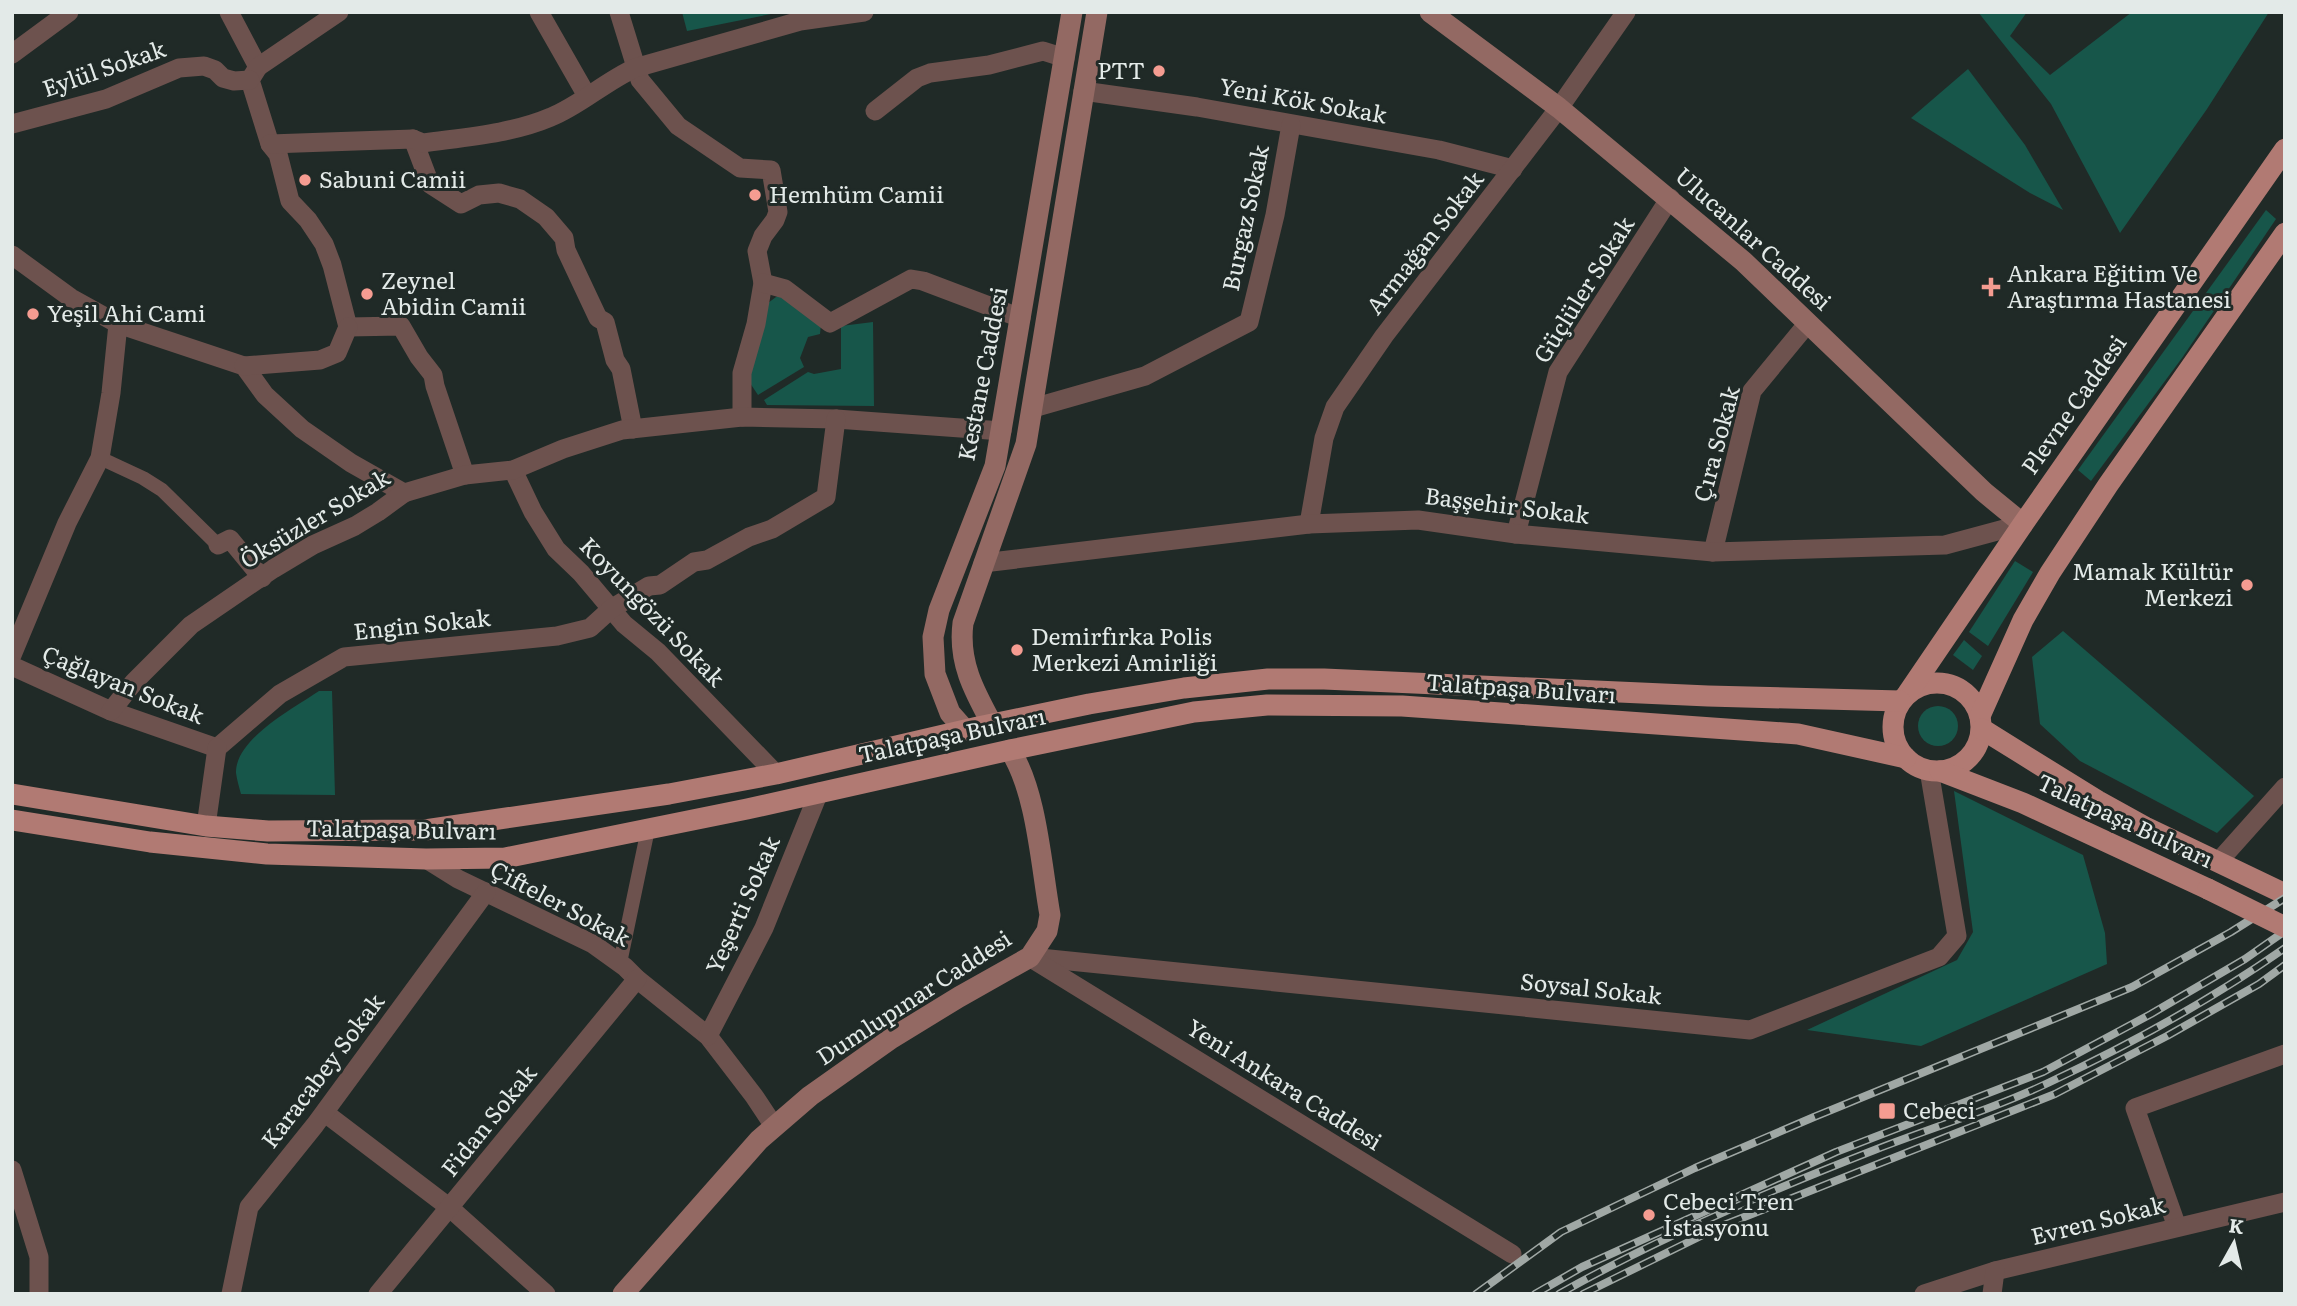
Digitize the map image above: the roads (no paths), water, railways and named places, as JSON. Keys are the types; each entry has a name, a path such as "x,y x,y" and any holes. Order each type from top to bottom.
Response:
{"main road":[{"name":"Kestane Caddesi","path":"965,730 950,713 935,674 933,637 939,610 995,466 1072,12"},
{"path":"1010,750 992,724 969,679 960,642 962,623 1026,444 1097,12"},
{"name":"Ulucanlar Caddesi","path":"1430,12 1559,108 1743,261 1984,492 2023,524"},
{"name":"Plevne Caddesi","path":"1904,697 2285,149"},
{"path":"1904,697 1893,723 1894,736 1906,758 1916,766 1935,770 1953,768 1973,753 1979,742 1981,722 2023,620 2056,563 2285,233"},
{"name":"Talatpaşa Bulvarı","path":"12,794 206,826 268,831 425,830 669,794 776,774 992,724 1184,688 1268,679 1324,679 1708,696 1904,697 1925,684 1940,683 1953,685 1965,692 1975,703 1981,722 2098,802 2285,894"},
{"name":"Talatpaşa Bulvarı","path":"12,820 149,842 267,854 426,859 505,858 1194,712 1267,705 1415,707 1798,734 1906,758"},
{"path":"965,730 986,755 1012,774 1030,797"},
{"name":"Dumlupınar Caddesi","path":"623,1294 759,1140 810,1096 892,1038 1030,957 1047,931 1050,915 1030,797 1017,761 1010,750"},
{"name":"Talatpaşa Bulvarı","path":"1935,770 2035,808 2285,927"}],"street":[{"path":"12,54 69,12"},
{"path":"12,255 71,299 118,324 244,366 320,359 337,353 348,327 332,265 324,244 308,220 290,201 278,154 270,144 254,73 229,12"},
{"path":"254,73 340,12"},
{"path":"539,12 587,96"},
{"path":"619,12 640,80 678,127 740,168 771,170 778,212 757,251 763,283 756,324 742,373 742,416"},
{"path":"270,144 413,139 424,143 490,134 552,117 613,78 635,68 800,21 864,12"},
{"name":"Armağan Sokak","path":"1309,524 1324,438 1335,407 1392,326 1559,108 1626,12"},
{"path":"875,111 917,78 930,73 989,65 1043,51 1065,58"},
{"name":"Eylül Sokak","path":"12,124 106,99 179,68 204,66 215,70 223,78 234,81 254,73"},
{"name":"Yeni Kök Sokak","path":"1083,90 1197,107 1439,150 1513,169"},
{"name":"Burgaz Sokak","path":"1033,408 1145,376 1248,322 1275,215 1291,124"},
{"path":"413,139 430,184 461,204 479,195 499,192 520,199 546,217 564,238 566,250 598,318 605,322 615,360 621,369 633,429"},
{"name":"Güçlüler Sokak","path":"1516,534 1558,372 1670,198"},
{"path":"763,283 785,289 830,323 911,279 923,281 1021,318"},
{"name":"Çıra Sokak","path":"1713,552 1752,391 1808,323"},
{"path":"12,655 67,523 100,458 111,393 118,324"},
{"path":"348,327 401,326 433,375 466,475"},
{"path":"244,366 265,395 302,429 351,463 404,493"},
{"name":"Öksüzler Sokak","path":"111,711 134,682 191,625 313,545 379,512 404,493 466,475 513,470 564,449 622,430 742,416 836,419 1002,431"},
{"name":"Engin Sokak","path":"217,748 279,694 344,657 557,636 590,628 611,609 649,586 660,584 694,562 707,560 749,537 772,529 826,497 836,419"},
{"path":"100,458 162,490 218,545 230,539 262,578"},
{"name":"Koyungözü Sokak","path":"513,470 533,512 556,550 581,573 624,624 658,652 776,774"},
{"name":"Başşehir Sokak","path":"983,563 1309,524 1418,520 1516,534 1713,552 1945,545 2023,524"},
{"name":"Çağlayan Sokak","path":"12,666 111,711 217,748"},
{"path":"206,826 217,748"},
{"name":"Soysal Sokak","path":"1030,957 1750,1030 1939,957 1957,936 1935,770"},
{"path":"2219,861 2285,787"},
{"name":"Yeşerti Sokak","path":"708,1036 764,928 819,792"},
{"path":"620,963 648,829"},
{"name":"Çifteler Sokak","path":"426,859 486,892 593,944 620,963 708,1036 774,1126"},
{"name":"Karacabey Sokak","path":"231,1294 249,1207 325,1113 486,892"},
{"name":"Yeni Ankara Caddesi","path":"1030,957 1512,1254"},
{"name":"Fidan Sokak","path":"378,1294 637,979"},
{"path":"2176,1227 2135,1108 2285,1054"},
{"path":"325,1113 450,1208 545,1294"},
{"path":"12,1170 39,1257 39,1294"},
{"name":"Evren Sokak","path":"1924,1294 1995,1271 2285,1202"},
{"path":"1992,1294 1995,1271"}],"railway":[{"path":"1476,1294 1561,1232 1695,1168 2132,987 2231,932 2285,898"},
{"path":"1535,1294 1582,1267 1836,1152 2043,1072 2151,1014 2245,959 2285,931"},
{"path":"1559,1294 1636,1253 1756,1198 2050,1082 2170,1020 2285,948"},
{"path":"1583,1294 1719,1227 2055,1094 2167,1036 2259,984 2285,965"}],"place":[{"name":"PTT","path":"1159,71"},
{"name":"Sabuni Camii","path":"305,180"},
{"name":"Hemhüm Camii","path":"755,195"},
{"name":"Ankara Eğitim Ve Araştırma Hastanesi","path":"1991,287"},
{"name":"Zeynel Abidin Camii","path":"367,294"},
{"name":"Yeşil Ahi Cami","path":"33,314"},
{"name":"Mamak Kültür Merkezi","path":"2247,585"},
{"name":"Demirfırka Polis Merkezi Amirliği","path":"1017,650"},
{"name":"Cebeci","path":"1887,1111"},
{"name":"Cebeci Tren İstasyonu","path":"1649,1215"}]}
